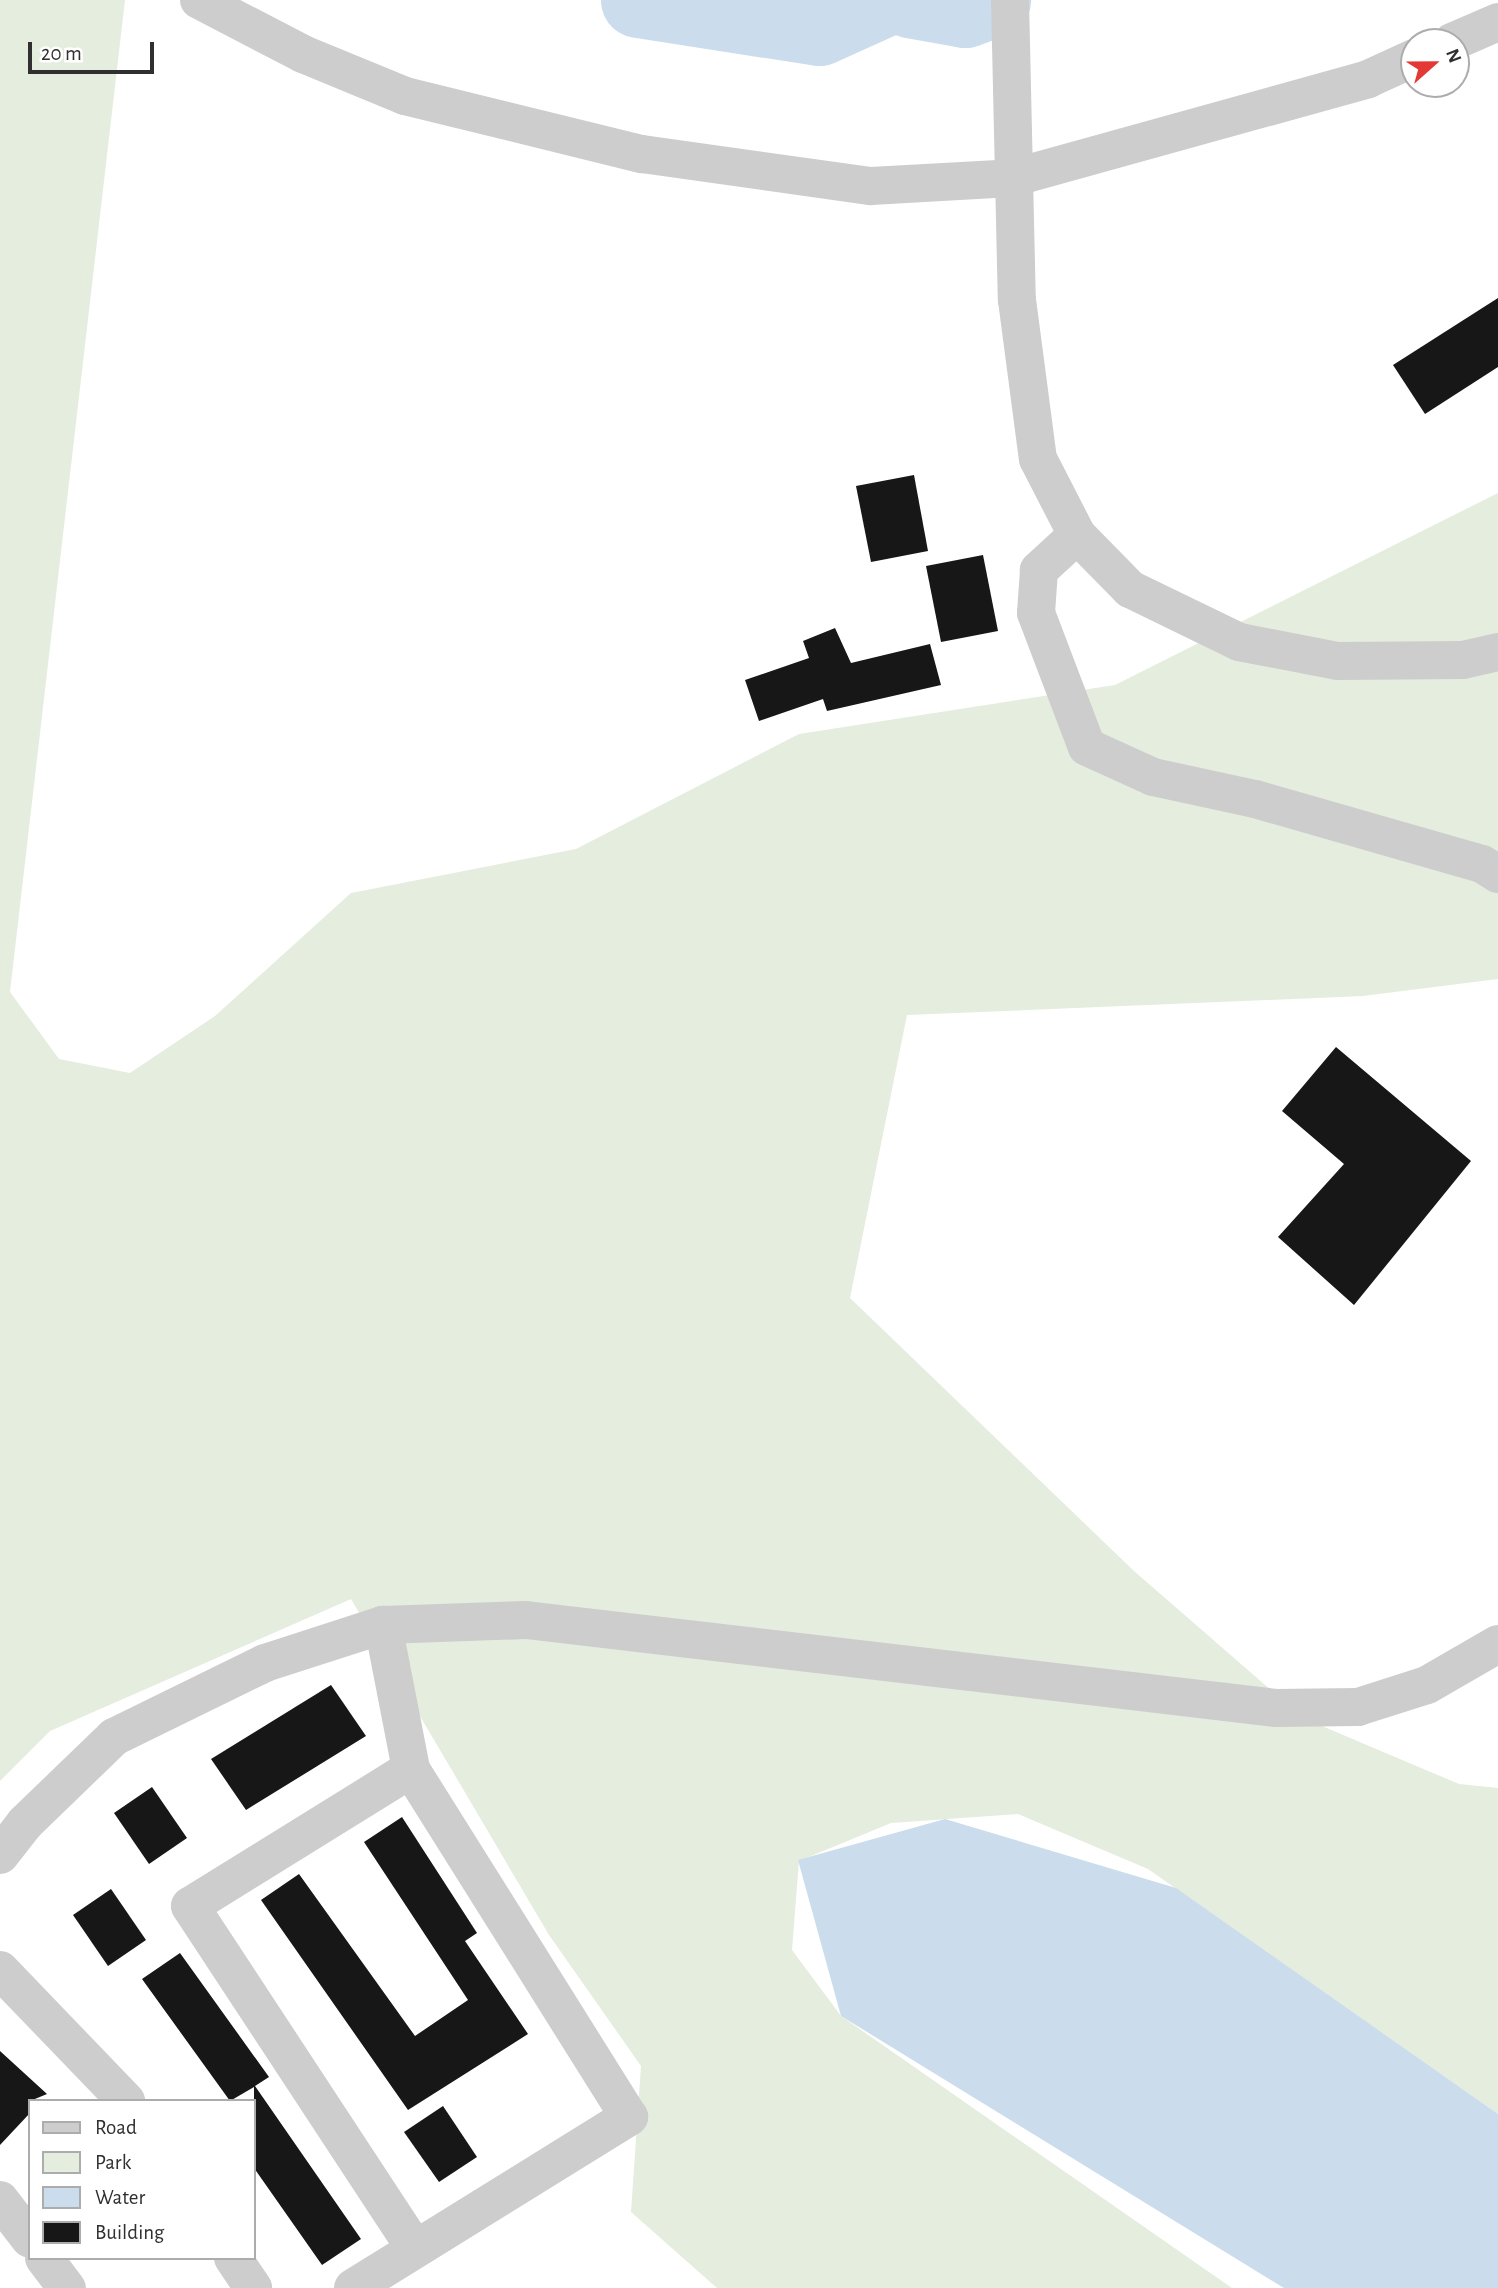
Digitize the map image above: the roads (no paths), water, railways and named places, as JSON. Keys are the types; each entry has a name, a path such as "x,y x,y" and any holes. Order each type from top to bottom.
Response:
{"street":[{"path":"199,0 303,54 405,96 642,153 870,186 1012,166 1368,79 1400,64"},
{"path":"1010,0 1017,300 1038,458 1077,535 1130,589 1239,642 1338,661 1463,660 1498,652"},
{"path":"1470,34 1498,22"},
{"path":"1077,535 1039,570 1036,613 1087,747 1153,777 1255,799 1482,864 1498,874"},
{"path":"0,1855 25,1823 114,1737 265,1662 383,1625 526,1620 1276,1708 1358,1707 1427,1685 1498,1644"},
{"path":"352,2288 629,2117 411,1769 383,1625"},
{"path":"411,1769 190,1906 415,2248"},
{"path":"0,1969 124,2099"},
{"path":"0,2200 28,2236"},
{"path":"46,2260 67,2288"},
{"path":"234,2260 253,2288"}],"water":[{"path":"945,1819 1176,1888 1498,2114 1498,2288 1284,2288 841,2016 798,1860"}],"waterway":[{"path":"638,0 819,28 881,0"},
{"path":"909,0 965,10 993,0"}]}
